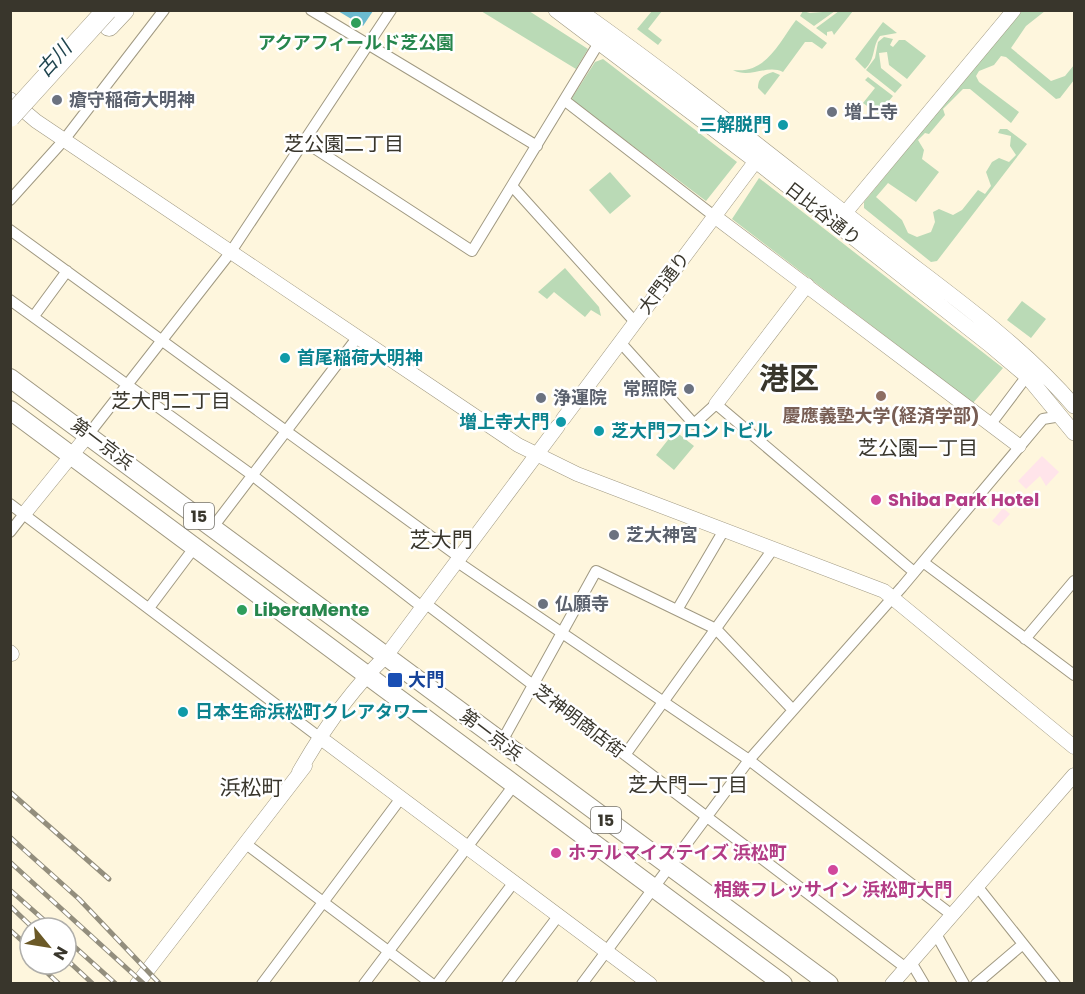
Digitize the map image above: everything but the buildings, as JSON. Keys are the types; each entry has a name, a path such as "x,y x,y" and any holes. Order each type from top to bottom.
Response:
{"highway":[{"path":"10,99 90,10"},
{"path":"10,117 108,19 124,10"},
{"path":"10,123 108,19"},
{"name":"第一京浜","path":"10,378 828,984"},
{"name":"第一京浜","path":"10,410 783,984"}],"main road":[{"name":"日比谷通り","path":"556,10 845,213 1021,351 1074,406"},
{"name":"日比谷通り","path":"578,10 622,39 1027,376 1068,416 1074,433"}],"street":[{"path":"10,200 64,140 164,10"},
{"path":"311,10 537,146"},
{"path":"10,532 230,253 391,10"},
{"path":"845,213 1014,10"},
{"path":"304,142 472,251 600,41"},
{"path":"10,99 36,121 230,253 536,455 576,474 894,597 1074,747"},
{"path":"564,100 1019,446"},
{"name":"大門通り","path":"137,984 246,844 322,739 761,155"},
{"path":"512,186 635,322"},
{"path":"10,230 287,430 458,559 663,703 749,760 952,915"},
{"path":"34,316 67,271"},
{"path":"620,342 694,424 716,404 807,285"},
{"name":"芝神明商店街","path":"10,300 252,475 706,817 909,965"},
{"path":"213,527 357,338"},
{"path":"990,425 1027,376"},
{"path":"716,404 914,572"},
{"path":"582,984 749,760 894,597 1043,419 1068,416"},
{"path":"10,504 650,984"},
{"path":"677,610 724,530"},
{"path":"149,608 194,548"},
{"path":"625,756 772,549"},
{"path":"923,562 1074,675"},
{"path":"501,743 596,571 716,629 794,710"},
{"path":"1025,639 1074,581"},
{"path":"892,984 1074,775"},
{"path":"364,984 514,785"},
{"path":"265,983 401,798"},
{"path":"246,844 432,984"},
{"path":"437,984 514,882"},
{"path":"977,886 1055,984"},
{"path":"507,984 559,915"},
{"path":"936,934 964,984"},
{"path":"976,984 1023,944"},
{"path":"909,965 924,984"}],"shaded area":[{"path":"1042,456 1059,472 1046,486 1040,476 1026,489 1018,481"},
{"path":"1003,508 1010,514 999,526 992,521"}],"green space":[{"path":"481,11 529,11 588,49 576,69"},
{"path":"652,11 662,11 648,29 662,40 658,45 637,29"},
{"path":"803,11 810,13 835,11 814,26 800,16"},
{"path":"839,11 853,11 834,35 832,31 827,32 827,36 816,28"},
{"path":"1020,11 1045,11 1026,26 1011,48 1051,81 1065,76 1074,65 1074,80 1060,98 1056,99 1006,57 1001,56 994,65 979,71 976,76 979,82 1019,112 1011,123 970,89 963,89 943,109 945,115 929,134 925,133 918,140 924,150 922,159 939,172 916,202 888,183 876,197 902,220 908,233 917,237 931,232 935,222 933,212 939,209 953,215 962,210 978,190 985,194 991,186 986,172 992,162 999,158 1009,162 1016,155 1010,146 1011,136 998,133 1000,129 1007,129 1027,144 937,261 931,262 864,208 864,202"},
{"path":"796,20 827,43 822,49 812,42 805,42 783,72 771,70 746,73 733,70 744,70 763,62"},
{"path":"883,22 897,33 880,36 871,61 865,69 855,59"},
{"path":"884,37 893,39 890,45 893,47 899,40 905,40 926,56 907,79 889,65 887,52 879,53 881,68 902,85 895,93 866,70 875,58 878,42"},
{"path":"603,59 737,162 706,201 573,101 572,98 595,62"},
{"path":"773,72 780,75 765,95 758,88 759,81 764,75"},
{"path":"868,77 893,96 878,114 863,103 875,88 865,80"},
{"path":"610,172 631,196 610,214 589,190"},
{"path":"759,178 1003,368 973,403 732,219"},
{"path":"565,268 599,307 601,316 591,310 585,317 554,292 547,299 538,292"},
{"path":"1022,301 1046,319 1031,338 1007,320"},
{"path":"675,431 694,446 674,470 656,455"}],"water":[{"path":"338,11 373,11 363,26"}],"railway":[{"path":"10,792 109,879"},
{"path":"10,837 79,899 160,984"},
{"path":"10,862 144,984"},
{"path":"10,890 39,916"},
{"path":"10,906 20,916"},
{"path":"10,930 18,937"},
{"path":"78,950 116,984"},
{"path":"78,970 93,984"},
{"path":"51,976 59,984"}],"place":[{"name":"アクアフィールド芝公園","path":"356,23"},
{"name":"瘡守稲荷大明神","path":"57,100"},
{"name":"増上寺","path":"832,112"},
{"name":"三解脱門","path":"783,125"},
{"name":"首尾稲荷大明神","path":"285,358"},
{"name":"常照院","path":"689,389"},
{"name":"慶應義塾大学(経済学部)","path":"881,396"},
{"name":"浄運院","path":"541,398"},
{"name":"増上寺大門","path":"561,422"},
{"name":"芝大門フロントビル","path":"599,431"},
{"name":"Shiba Park Hotel","path":"876,500"},
{"name":"芝大神宮","path":"614,535"},
{"name":"仏願寺","path":"543,604"},
{"name":"LiberaMente","path":"242,610"},
{"name":"大門","path":"395,680"},
{"name":"日本生命浜松町クレアタワー","path":"183,712"},
{"name":"ホテルマイステイズ 浜松町","path":"556,853"},
{"name":"相鉄フレッサイン 浜松町大門","path":"833,870"}],"district":[{"name":"芝公園二丁目","path":"344,144"},
{"name":"港区","path":"789,379"},
{"name":"芝大門二丁目","path":"171,401"},
{"name":"芝公園一丁目","path":"918,448"},
{"name":"芝大門","path":"441,540"},
{"name":"芝大門一丁目","path":"688,785"},
{"name":"浜松町","path":"251,788"}],"water label":[{"name":"古川","path":"54,59"}]}
